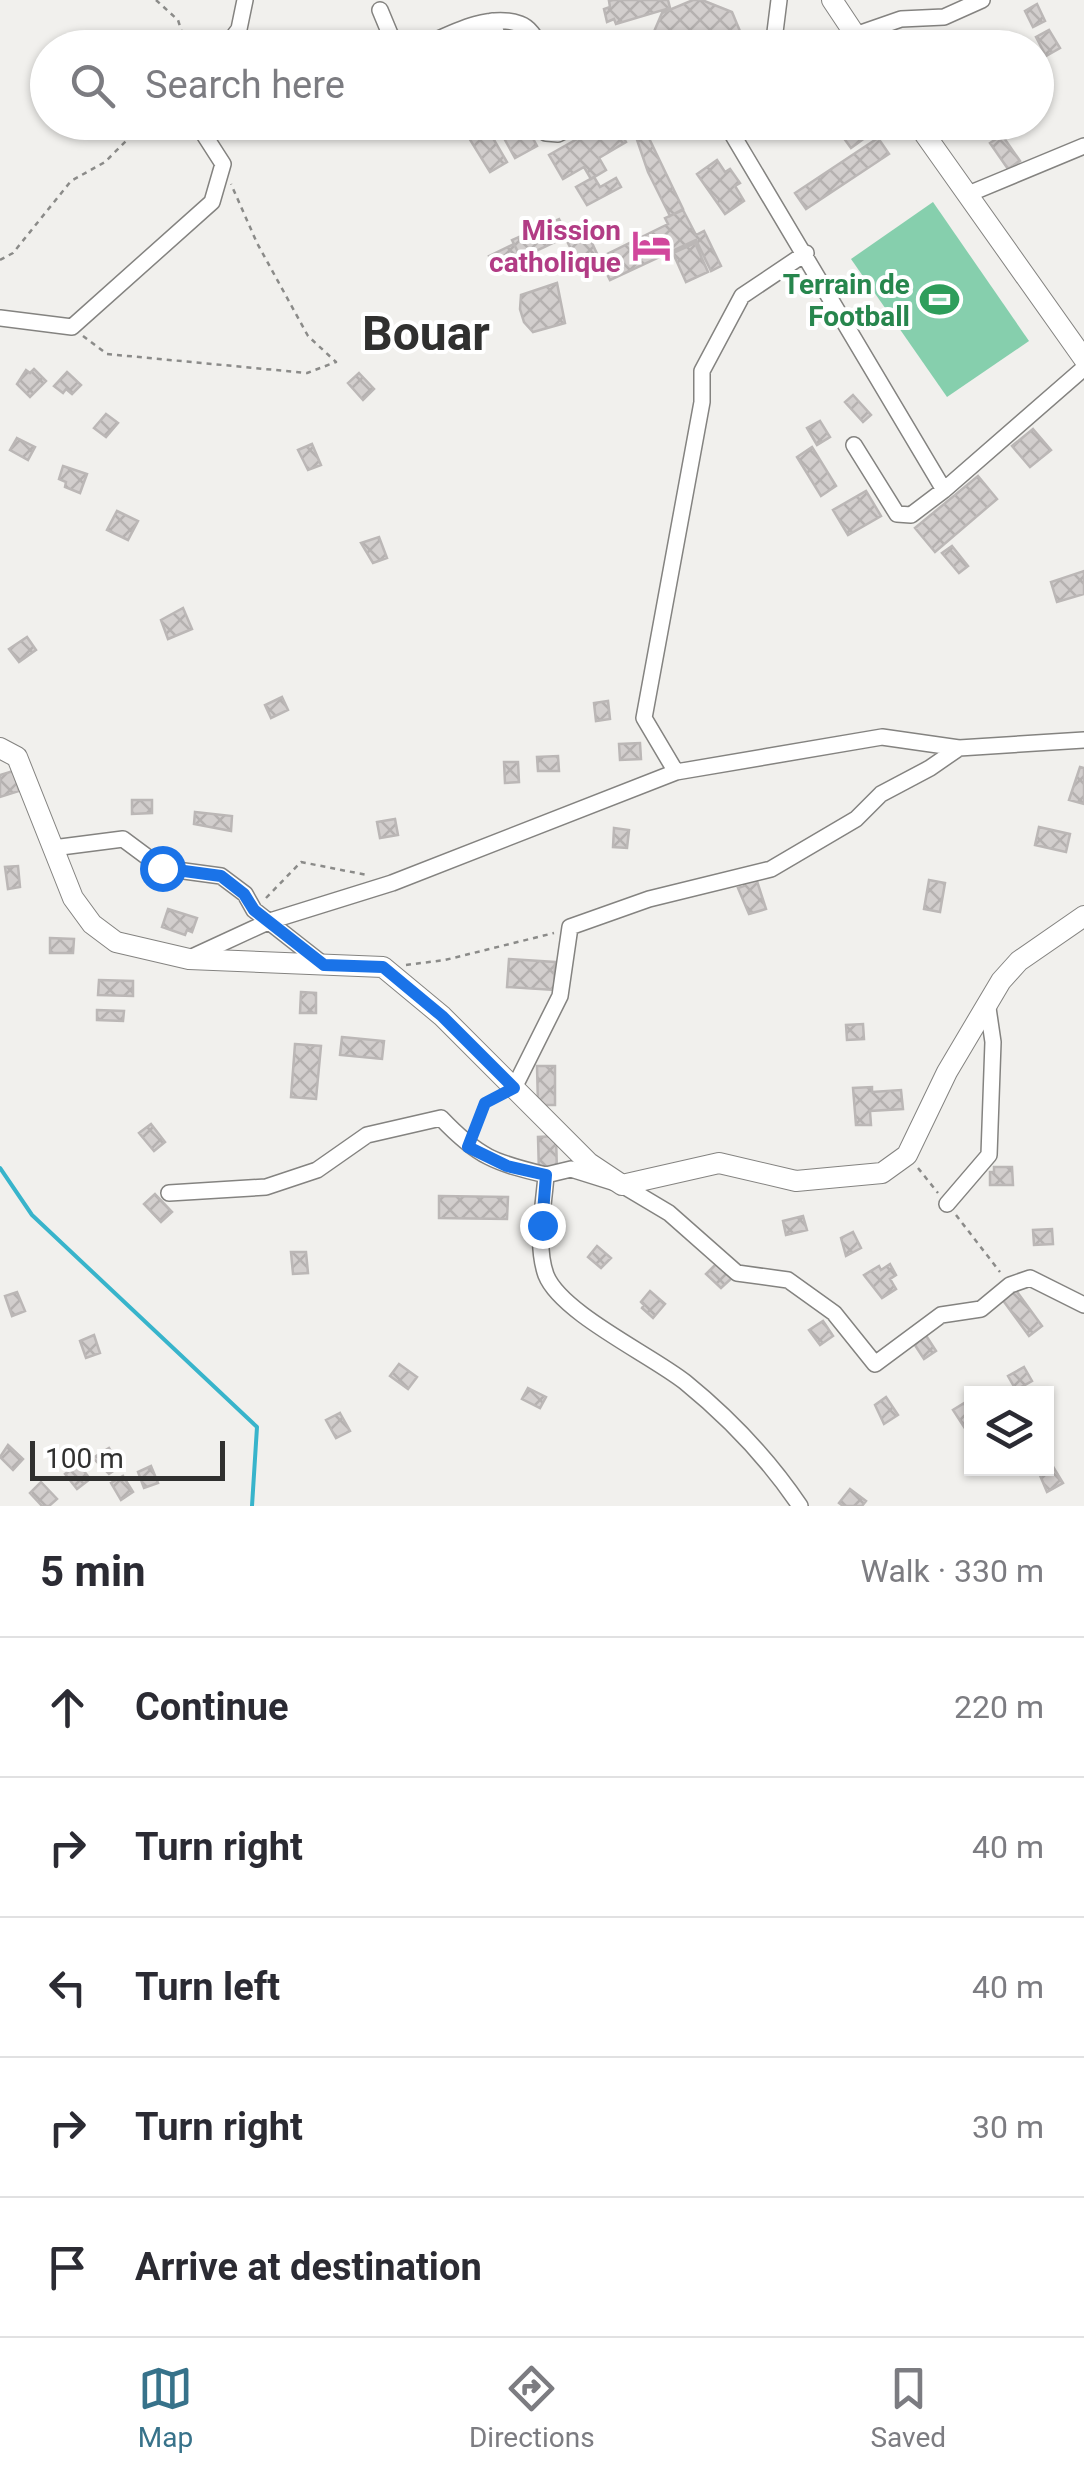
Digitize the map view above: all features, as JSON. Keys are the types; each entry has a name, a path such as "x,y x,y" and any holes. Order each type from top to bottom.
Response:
{"street":[{"path":"238,30 245,0"},
{"path":"775,30 779,0"},
{"path":"832,0 852,30"},
{"path":"880,30 902,19 944,17 982,0"},
{"path":"380,10 388,30"},
{"path":"492,21 495,30"},
{"path":"476,30 492,21 520,23 531,30"},
{"path":"0,318 72,328 212,202 223,164 208,140"},
{"path":"736,140 944,490"},
{"path":"928,140 1084,359"},
{"path":"966,195 1084,146"},
{"path":"676,772 644,718 702,402 702,371 742,296 806,253"},
{"path":"854,444 897,514 911,515 1084,368"},
{"path":"189,959 270,922 392,883 676,772 882,736 959,748 1084,740"},
{"path":"0,748 18,757 73,898 92,924 116,942 189,959 383,967 442,1016 590,1162 669,1213 736,1273 788,1280 834,1313 875,1364 941,1315 981,1309 1010,1285 1030,1278 1084,1305"},
{"path":"514,1088 560,996 570,928 649,899 771,869 856,819 881,794 959,748"},
{"path":"53,848 122,839 162,868 221,876 244,894 254,910 324,965"},
{"path":"169,1193 266,1187 317,1170 367,1135 441,1118 468,1147 507,1166 546,1175 570,1169 622,1185 719,1162 796,1180 882,1173 907,1155 947,1072 1001,981 1020,961 1084,916"},
{"path":"947,1204 989,1154 993,1042 988,1008"},
{"path":"546,1175 541,1255 547,1278 564,1301 682,1380 718,1411 783,1480 800,1506"}],"path":[{"path":"156,0 178,20 181,30"},
{"path":"0,260 13,253 72,182 105,162 127,140"},
{"path":"72,328 107,354 307,373 336,362 308,336 257,243 223,164"},
{"path":"254,910 301,862 392,883"},
{"path":"383,967 445,960 570,928"},
{"path":"468,1147 485,1103 514,1088"},
{"path":"907,1155 1010,1285"}],"green space":[{"name":"Terrain de Football","path":"933,202 1029,341 947,397 851,259"}],"building":[{"path":"668,0 670,8 616,24 614,19 607,22 604,9 610,7 609,1"},
{"path":"702,0 732,12 740,30 655,30 662,13"},
{"path":"1037,4 1045,21 1033,27 1025,11"},
{"path":"470,140 494,140 507,162 490,172"},
{"path":"505,140 534,140 537,146 515,158"},
{"path":"575,140 626,142 599,158 606,170 591,179 584,167 563,179 549,155"},
{"path":"637,140 650,140 683,209 670,216"},
{"path":"845,140 862,140 851,148"},
{"path":"875,140 879,140 889,154 806,209 795,193"},
{"path":"1005,140 1020,161 1008,169 990,143"},
{"path":"717,160 740,183 735,186 744,201 725,214 697,174"},
{"path":"594,177 600,187 616,178 621,187 587,205 576,187"},
{"path":"683,210 696,235 704,231 721,266 711,271 696,240 610,280 599,258 668,224 665,218"},
{"path":"559,219 568,236 521,258 512,240"},
{"path":"585,228 599,258 580,267 565,237"},
{"path":"695,243 708,272 686,282 673,253"},
{"path":"514,244 522,260 496,272 489,256"},
{"path":"557,283 565,323 533,332 524,322 521,295"},
{"path":"34,369 46,381 30,397 17,384 26,370 30,373"},
{"path":"67,372 81,385 72,394 54,386"},
{"path":"359,373 374,389 363,400 348,383"},
{"path":"853,395 871,415 863,422 845,402"},
{"path":"106,414 118,423 106,437 94,428"},
{"path":"820,421 830,437 817,445 807,428"},
{"path":"1033,429 1051,450 1030,467 1012,446"},
{"path":"17,438 35,447 28,460 10,450"},
{"path":"312,444 321,465 308,470 298,450"},
{"path":"812,447 836,486 821,496 797,457"},
{"path":"63,466 87,474 80,493 65,487 66,482 59,479"},
{"path":"978,476 997,499 935,552 915,528"},
{"path":"866,491 881,516 848,535 833,510"},
{"path":"117,511 138,521 128,540 107,530"},
{"path":"379,537 387,558 373,563 361,543"},
{"path":"952,546 968,566 959,573 942,553"},
{"path":"1084,571 1084,594 1057,602 1051,582"},
{"path":"183,608 192,629 168,639 161,620"},
{"path":"27,637 36,650 19,662 9,649"},
{"path":"282,697 288,710 271,718 265,705"},
{"path":"608,701 610,719 596,721 594,703"},
{"path":"640,743 641,759 620,760 619,744"},
{"path":"558,756 559,771 538,771 537,757"},
{"path":"504,762 518,762 519,782 505,783"},
{"path":"1080,767 1084,768 1084,804 1069,800"},
{"path":"13,771 19,791 0,797 0,775"},
{"path":"132,800 152,800 152,813 132,814"},
{"path":"195,812 232,816 231,831 194,824"},
{"path":"395,819 398,835 380,838 377,822"},
{"path":"1039,827 1070,834 1066,852 1035,845"},
{"path":"614,828 629,830 627,848 613,847"},
{"path":"18,866 20,887 8,889 5,867"},
{"path":"755,875 766,909 749,914 738,888 744,886 742,879"},
{"path":"929,880 945,883 940,912 924,909"},
{"path":"168,909 197,918 192,932 187,930 185,935 162,927"},
{"path":"50,938 74,939 73,953 50,953"},
{"path":"509,959 555,962 554,990 507,987"},
{"path":"99,980 133,981 133,996 98,995"},
{"path":"301,992 316,993 316,1013 300,1013"},
{"path":"97,1010 124,1011 123,1021 97,1020"},
{"path":"863,1024 864,1039 847,1040 846,1025"},
{"path":"342,1037 384,1041 382,1059 340,1055"},
{"path":"295,1044 321,1046 316,1099 291,1097"},
{"path":"537,1066 555,1066 555,1105 538,1105"},
{"path":"872,1087 872,1092 901,1090 903,1109 870,1111 871,1125 856,1125 853,1088"},
{"path":"151,1124 165,1142 154,1151 139,1133"},
{"path":"556,1136 557,1172 539,1173 538,1137"},
{"path":"994,1167 1012,1167 1013,1185 990,1185"},
{"path":"155,1194 172,1212 161,1222 144,1204"},
{"path":"439,1196 508,1197 507,1219 439,1218"},
{"path":"803,1216 807,1230 786,1235 783,1221"},
{"path":"1052,1229 1053,1244 1034,1245 1033,1230"},
{"path":"853,1232 861,1248 846,1256 841,1238"},
{"path":"597,1246 611,1258 601,1268 588,1257"},
{"path":"291,1252 306,1252 308,1273 293,1274"},
{"path":"718,1262 733,1277 721,1288 706,1274"},
{"path":"890,1264 896,1275 890,1279 896,1289 882,1298 864,1275"},
{"path":"1015,1289 1042,1326 1029,1336 1002,1299"},
{"path":"650,1291 665,1304 653,1318 641,1302"},
{"path":"17,1292 25,1311 12,1316 5,1296"},
{"path":"823,1321 833,1336 820,1345 809,1330"},
{"path":"925,1334 936,1351 924,1359 913,1342"},
{"path":"94,1335 100,1353 86,1358 80,1341"},
{"path":"399,1364 417,1377 408,1389 390,1376"},
{"path":"1024,1367 1032,1381 1014,1386 1008,1376"},
{"path":"528,1388 546,1397 540,1408 522,1399"},
{"path":"886,1397 898,1415 884,1424 875,1405"},
{"path":"964,1403 964,1427 953,1410"},
{"path":"340,1413 350,1431 336,1438 326,1420"},
{"path":"8,1445 23,1459 13,1470 0,1457"},
{"path":"109,1448 121,1466 109,1474 93,1458"},
{"path":"78,1463 90,1479 77,1489 65,1474"},
{"path":"151,1466 158,1483 144,1488 138,1472"},
{"path":"1054,1468 1063,1483 1047,1492 1040,1476 1054,1476"},
{"path":"123,1476 133,1492 121,1500 111,1483"},
{"path":"41,1482 57,1499 49,1506 42,1506 30,1493"},
{"path":"850,1489 866,1501 862,1506 839,1503"}],"waterway":[{"path":"0,1168 32,1215 257,1427 252,1506"}],"place":[{"name":"Mission catholique","path":"651,246"},
{"name":"Terrain de Football","path":"940,300"}],"district":[{"name":"Bouar","path":"426,333"}],"route":[{"path":"162,868 221,876 244,894 254,910 324,965 383,967 442,1016 514,1088 485,1103 468,1147 507,1166 546,1175 542,1225"}]}
